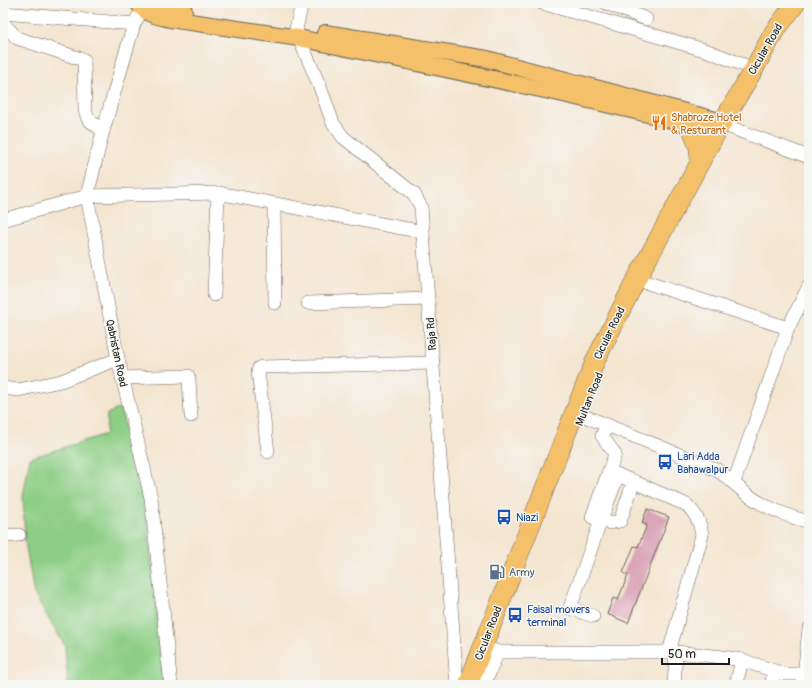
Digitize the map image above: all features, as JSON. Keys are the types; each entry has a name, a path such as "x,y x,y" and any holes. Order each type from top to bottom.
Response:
{"highway":[{"name":"Cicular Road","path":"468,685 491,650 578,403 596,359 641,280 700,161 724,128 774,32 798,4"},
{"name":"Multan Road","path":"477,685 582,415 641,280 724,128 795,19 798,4"},
{"path":"691,126 699,148 700,161"}],"main road":[{"path":"146,5 150,14 170,19 298,33 487,59 724,128"},
{"path":"298,33 661,117 691,126 724,128"}],"street":[{"path":"298,33 302,3"},
{"path":"542,3 708,50 754,69"},
{"path":"606,3 646,19"},
{"name":"Qabristan Road","path":"146,5 134,24 103,131 88,196 118,359 151,498 171,685"},
{"path":"3,13 134,24"},
{"path":"3,23 17,38 84,60 85,110 88,119 103,131"},
{"name":"Raja Rd","path":"298,33 333,123 343,137 414,194 421,207 457,685"},
{"path":"724,128 809,157"},
{"path":"3,220 88,196 218,193 423,232"},
{"path":"214,295 218,193"},
{"path":"274,204 275,303"},
{"path":"641,280 788,328"},
{"path":"734,482 788,328 809,286"},
{"path":"308,303 428,299"},
{"path":"3,388 18,390 61,381 118,359"},
{"path":"268,452 258,372 259,368 433,363"},
{"path":"122,378 188,376 191,416"},
{"path":"582,415 717,470 734,482 744,492 770,508 790,517 809,522"},
{"path":"593,616 570,608 622,476 615,454 602,436 606,425"},
{"path":"605,522 592,517 622,476"},
{"path":"622,476 687,504 696,515 701,529 702,536 672,652 674,685"},
{"path":"3,536 19,535"},
{"path":"484,685 491,650 672,652 708,655 742,660 774,672 804,680 809,629"},
{"path":"736,685 742,660"},
{"path":"771,685 774,672"}],"green space":[{"path":"120,408 146,508 164,685 68,685 65,646 34,594 25,541 23,496 30,458 106,434 107,414"}],"building":[{"path":"647,509 669,517 628,623 607,614 613,598 618,600 628,575 623,573 634,546 638,547 647,525 642,523"}],"place":[{"name":"Shabroze Hotel & Resturant","path":"659,123"},
{"name":"Lari Adda Bahawalpur","path":"665,462"},
{"name":"Niazi","path":"504,517"},
{"name":"Army","path":"497,572"},
{"name":"Faisal movers terminal","path":"515,615"}]}
